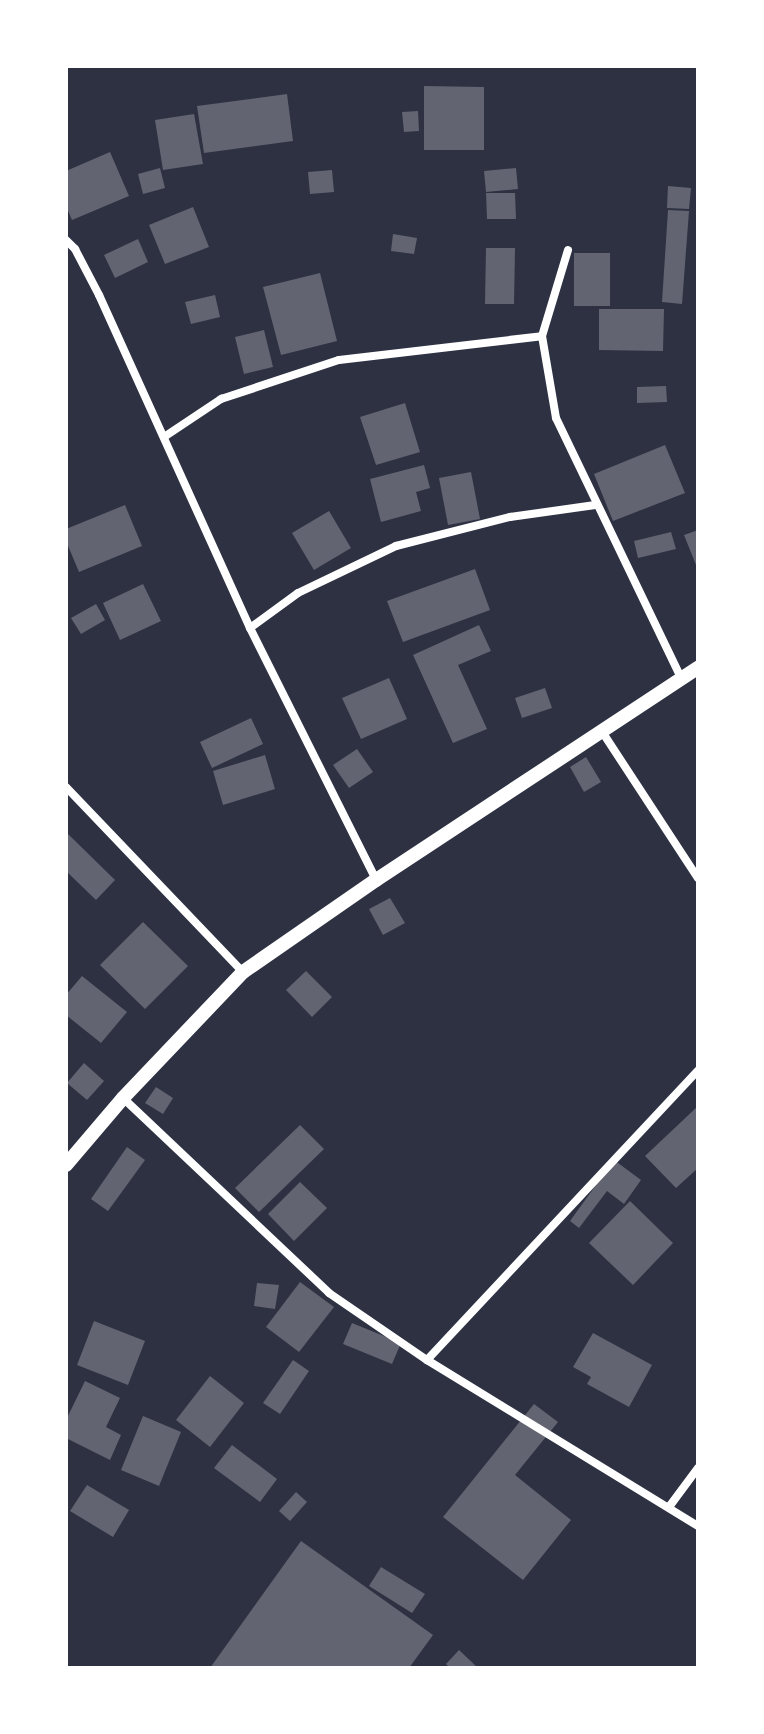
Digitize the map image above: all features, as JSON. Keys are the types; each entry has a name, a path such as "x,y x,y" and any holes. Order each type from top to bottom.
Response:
{"street":[{"path":"66,240 75,249 99,295 250,628 376,880"},
{"path":"568,250 542,336 556,418 595,505 681,678"},
{"path":"164,437 221,399 339,360 542,336"},
{"path":"250,628 298,593 396,546 510,517 595,505"},
{"path":"66,1165 123,1098 243,972 600,730 698,668"},
{"path":"600,730 698,878"},
{"path":"66,787 243,972"},
{"path":"427,1360 698,1070"},
{"path":"123,1098 329,1293 427,1360 698,1526"},
{"path":"669,1507 698,1468"}],"building":[{"path":"424,86 484,87 484,150 424,150"},
{"path":"287,94 293,141 204,153 197,106"},
{"path":"418,111 419,131 404,132 402,112"},
{"path":"194,114 203,164 163,170 155,120"},
{"path":"110,152 129,196 72,220 66,206 66,171"},
{"path":"160,168 165,188 143,194 138,174"},
{"path":"516,168 518,189 486,192 484,171"},
{"path":"332,170 334,192 310,194 308,172"},
{"path":"668,186 691,188 689,209 667,208"},
{"path":"486,193 515,193 516,219 487,219"},
{"path":"193,207 209,247 165,264 149,225"},
{"path":"668,210 689,211 682,304 662,302"},
{"path":"393,234 417,238 414,254 391,251"},
{"path":"138,239 148,262 115,278 104,255"},
{"path":"486,248 515,248 514,304 485,304"},
{"path":"574,253 610,253 610,306 574,306"},
{"path":"320,273 337,341 281,355 263,287"},
{"path":"215,295 220,317 191,324 185,302"},
{"path":"599,309 664,309 663,351 599,350"},
{"path":"264,330 273,367 244,374 235,337"},
{"path":"666,386 667,402 637,403 637,387"},
{"path":"405,403 420,452 376,465 360,417"},
{"path":"665,445 685,493 613,521 594,474"},
{"path":"424,465 430,488 416,492 421,511 381,522 370,479"},
{"path":"471,472 480,519 448,525 439,478"},
{"path":"125,505 142,546 79,572 66,541 66,529"},
{"path":"329,511 351,548 314,570 292,533"},
{"path":"698,530 698,570 684,535"},
{"path":"671,532 676,549 638,558 634,541"},
{"path":"475,569 490,610 403,642 387,601"},
{"path":"143,584 161,621 120,640 103,603"},
{"path":"96,604 105,620 81,634 71,618"},
{"path":"479,625 491,651 458,665 487,729 453,743 413,655"},
{"path":"389,678 407,719 361,739 342,698"},
{"path":"545,688 552,708 522,718 515,698"},
{"path":"251,718 263,744 212,768 200,742"},
{"path":"357,749 373,772 349,788 333,765"},
{"path":"265,755 275,789 223,805 213,771"},
{"path":"586,757 601,782 584,792 570,767"},
{"path":"66,832 115,880 96,900 66,871"},
{"path":"390,898 405,923 383,935 369,909"},
{"path":"143,922 188,966 145,1009 100,965"},
{"path":"306,971 332,997 312,1017 286,990"},
{"path":"82,976 127,1012 101,1043 66,1015 66,995"},
{"path":"84,1063 104,1081 87,1100 67,1083"},
{"path":"156,1087 173,1098 163,1114 145,1103"},
{"path":"698,1106 698,1168 676,1188 645,1156"},
{"path":"300,1125 324,1149 259,1212 235,1188"},
{"path":"127,1147 145,1160 108,1211 91,1199"},
{"path":"614,1160 641,1180 624,1204 607,1191 579,1228 570,1221"},
{"path":"300,1182 327,1208 294,1241 268,1214"},
{"path":"630,1201 673,1243 633,1285 589,1243"},
{"path":"300,1282 334,1307 299,1352 266,1327"},
{"path":"257,1283 279,1285 275,1309 254,1306"},
{"path":"94,1321 145,1341 128,1385 77,1365"},
{"path":"352,1323 401,1343 392,1364 343,1344"},
{"path":"593,1333 652,1365 629,1407 587,1384 591,1377 573,1367"},
{"path":"293,1360 309,1371 280,1414 263,1403"},
{"path":"210,1376 244,1403 210,1447 176,1420"},
{"path":"85,1381 120,1398 106,1427 121,1435 110,1460 66,1438 66,1420"},
{"path":"534,1404 558,1422 515,1475 571,1520 523,1580 443,1517"},
{"path":"143,1416 181,1432 159,1486 121,1470"},
{"path":"232,1445 277,1479 260,1502 214,1468"},
{"path":"87,1485 129,1510 113,1537 70,1511"},
{"path":"296,1492 307,1502 290,1521 279,1511"},
{"path":"301,1541 433,1635 409,1668 210,1668"},
{"path":"381,1567 425,1594 412,1613 369,1586"},
{"path":"459,1650 478,1668 450,1668 446,1664"}]}
